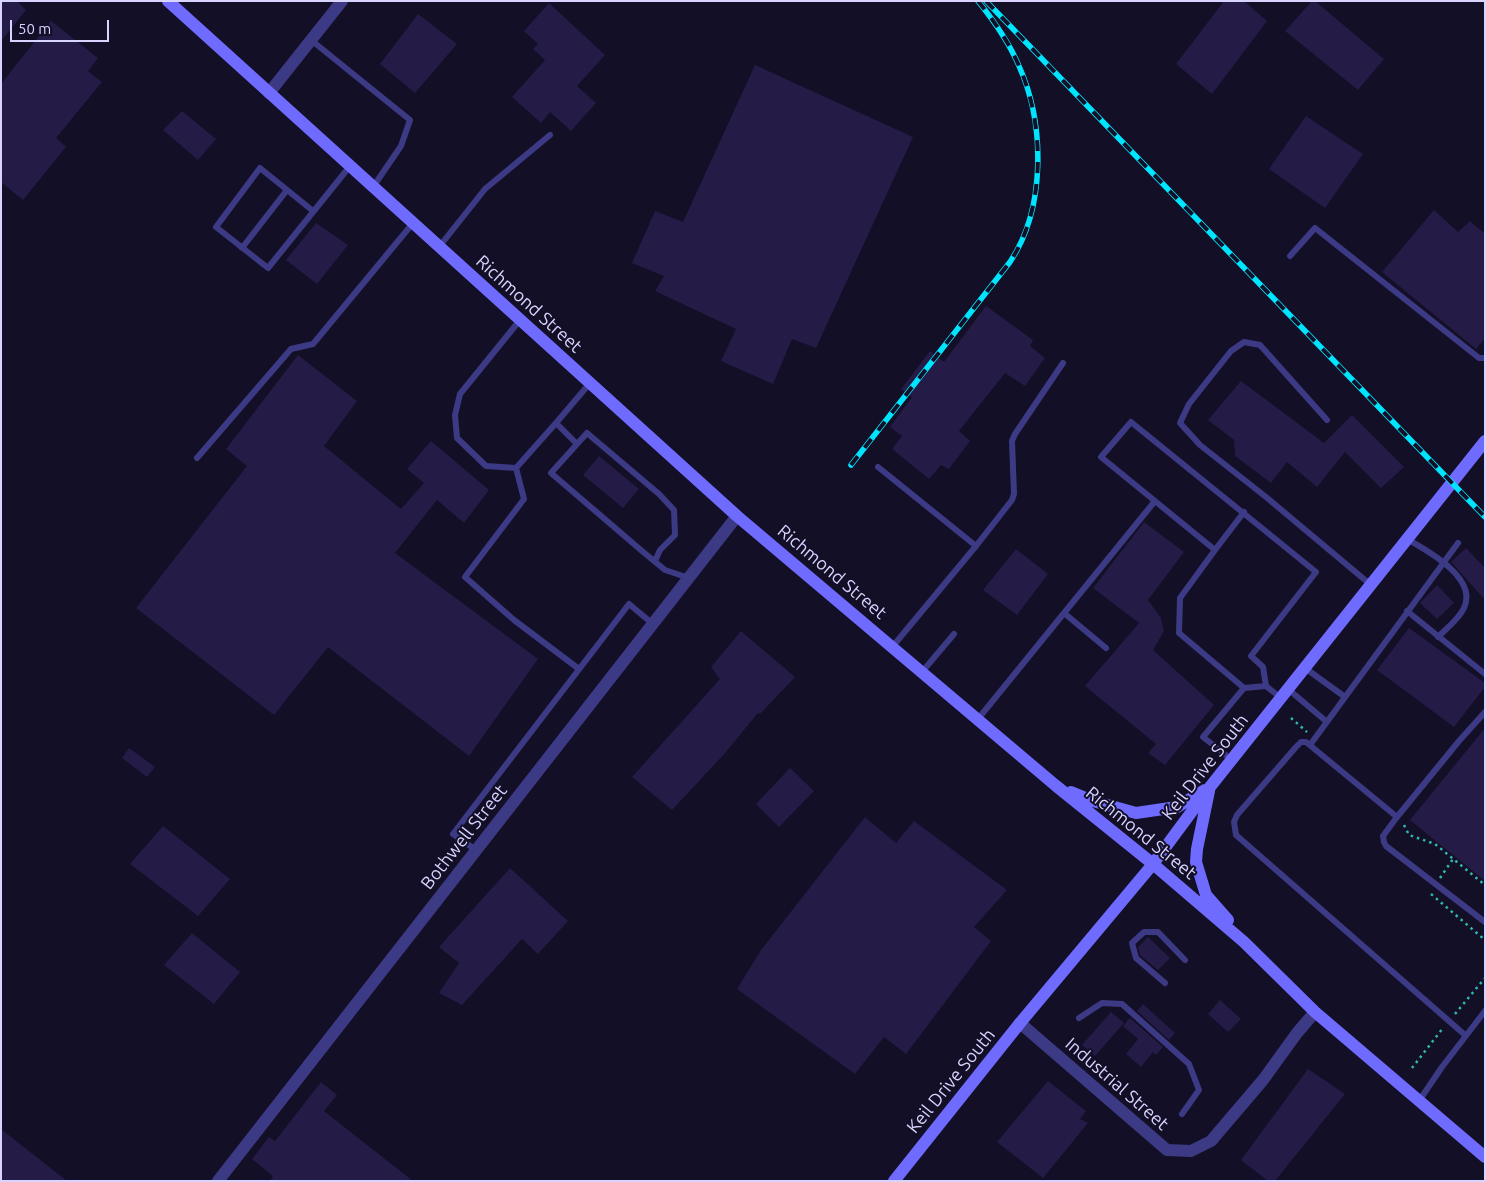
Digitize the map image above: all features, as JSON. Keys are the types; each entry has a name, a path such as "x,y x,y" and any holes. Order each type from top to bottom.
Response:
{"main road":[{"name":"Richmond Street","path":"168,1 738,516 1055,785 1153,864 1244,942 1315,1012 1485,1157"},
{"name":"Keil Drive South","path":"894,1181 1020,1024 1153,864 1210,787 1485,441"},
{"path":"1055,785 1093,801 1136,813 1177,807 1210,787"},
{"path":"1210,787 1196,862 1206,895 1244,942"}],"street":[{"path":"269,93 342,1"},
{"name":"Bothwell Street","path":"218,1181 738,516"},
{"name":"Industrial Street","path":"1020,1024 1166,1150 1191,1151 1211,1141 1263,1080 1297,1033 1315,1012"}],"lane":[{"path":"311,40 410,120 401,146 373,187"},
{"path":"439,247 485,189 550,135"},
{"path":"313,211 260,168 216,227 268,268 350,166"},
{"path":"242,248 287,190"},
{"path":"197,458 291,349 313,344 413,223"},
{"path":"1290,256 1315,228 1479,358 1485,358"},
{"path":"516,468 486,466 457,438 455,415 460,394 520,320"},
{"path":"1327,420 1260,345 1244,342 1230,351 1189,404 1180,423 1200,445 1371,585"},
{"path":"893,646 1012,500 1014,494 1012,441 1063,364"},
{"path":"516,468 590,383"},
{"path":"1215,550 1101,457 1131,422 1316,572 1251,656 1263,667 1266,686"},
{"path":"556,423 577,444"},
{"path":"654,561 660,550 675,535 674,510 659,494 587,433 551,473 654,561 665,570 689,578"},
{"path":"878,467 976,546"},
{"path":"516,468 524,499 466,577 514,620 579,669"},
{"path":"978,719 1155,501"},
{"path":"1244,512 1180,598 1179,633 1244,688"},
{"path":"1407,539 1444,562 1465,585 1467,600 1460,615 1438,637"},
{"path":"1310,745 1458,543"},
{"path":"476,850 453,834 579,669 630,604 653,624"},
{"path":"1407,611 1485,674"},
{"path":"1064,613 1106,648"},
{"path":"922,672 954,634"},
{"path":"1305,668 1345,697"},
{"path":"1232,760 1203,737 1244,688 1266,686 1284,694 1327,722"},
{"path":"1485,712 1459,741 1383,836 1386,846 1485,922"},
{"path":"1397,817 1310,745 1306,742 1301,742 1237,815 1234,822 1236,835 1465,1035"},
{"path":"1165,983 1136,958 1132,943 1144,932 1158,932 1185,960"},
{"path":"1079,1018 1102,1003 1122,1004 1189,1064 1199,1090 1182,1114"},
{"path":"1419,1101 1465,1035 1485,1011"}],"path":[{"path":"1406,821 1404,826 1409,835 1435,844 1485,885"},
{"path":"1455,1014 1485,978"},
{"path":"1412,1068 1443,1028"}],"building":[{"path":"1,1 17,1 26,10 1,41"},
{"path":"1224,1 1244,1 1267,21 1212,94 1176,64"},
{"path":"1312,1 1315,1 1384,59 1358,90 1285,31"},
{"path":"549,3 605,55 577,86 596,103 571,131 550,112 541,123 512,97 545,60 533,49 538,44 524,31"},
{"path":"418,14 457,44 415,93 380,64"},
{"path":"51,21 98,58 88,71 102,82 56,138 66,147 23,200 1,182 1,84"},
{"path":"755,65 913,137 816,348 792,339 773,384 721,361 736,329 655,291 664,276 632,263 655,211 683,222"},
{"path":"182,111 216,139 198,160 163,130"},
{"path":"1306,116 1363,154 1325,208 1269,169"},
{"path":"1434,210 1458,232 1470,221 1485,234 1485,338 1476,349 1382,272"},
{"path":"316,223 348,245 317,284 286,260"},
{"path":"986,306 1033,340 1030,346 1045,358 1025,386 1005,373 959,431 970,441 949,469 941,465 929,479 892,449 902,436 890,427 912,397 901,389 930,351 944,362"},
{"path":"298,355 357,401 324,446 401,509 424,483 407,469 431,441 489,490 464,523 437,500 395,553 538,659 469,756 328,647 274,715 136,608 247,466 226,449"},
{"path":"1241,381 1324,443 1352,415 1404,467 1381,488 1345,452 1317,487 1287,462 1271,483 1235,456 1234,440 1208,420"},
{"path":"599,456 639,489 623,508 583,475"},
{"path":"1144,522 1184,552 1148,600 1161,618 1164,631 1153,650 1214,705 1165,765 1148,753 1156,744 1085,686 1139,623 1093,588"},
{"path":"1466,548 1485,568 1485,600 1451,562"},
{"path":"1016,549 1048,574 1017,615 983,590"},
{"path":"1437,585 1454,603 1437,619 1420,603"},
{"path":"1409,628 1485,683 1485,687 1454,727 1377,670"},
{"path":"741,631 795,677 761,713 757,714 726,752 672,810 632,777 720,679 711,667"},
{"path":"1485,728 1485,881 1410,820"},
{"path":"129,748 155,767 147,777 122,758"},
{"path":"790,768 814,791 779,827 756,804"},
{"path":"865,817 896,843 914,821 1007,890 974,927 991,941 906,1054 884,1037 855,1074 737,989 761,950"},
{"path":"163,826 230,879 198,916 130,864"},
{"path":"510,868 568,921 538,954 522,939 462,1005 439,993 459,963 439,947"},
{"path":"192,933 240,972 214,1004 164,965"},
{"path":"1148,937 1170,958 1158,970 1140,955 1138,947"},
{"path":"1220,1000 1241,1019 1228,1032 1208,1014"},
{"path":"1143,1004 1175,1033 1169,1040 1137,1011"},
{"path":"1111,1012 1124,1023 1095,1056 1082,1045"},
{"path":"1130,1018 1163,1047 1156,1055 1153,1052 1141,1067 1126,1054 1138,1039 1123,1026"},
{"path":"1308,1069 1345,1094 1275,1181 1268,1181 1241,1160"},
{"path":"1048,1081 1086,1111 1080,1119 1088,1123 1043,1178 997,1142"},
{"path":"321,1082 337,1095 324,1111 413,1181 270,1181 273,1176 252,1159 269,1137 275,1141"},
{"path":"1,1129 67,1181 1,1181"}],"railway":[{"path":"851,465 1010,262 1022,240 1030,217 1036,192 1038,166 1034,114 1028,89 1011,49 978,1"},
{"path":"986,1 1485,517"}]}
